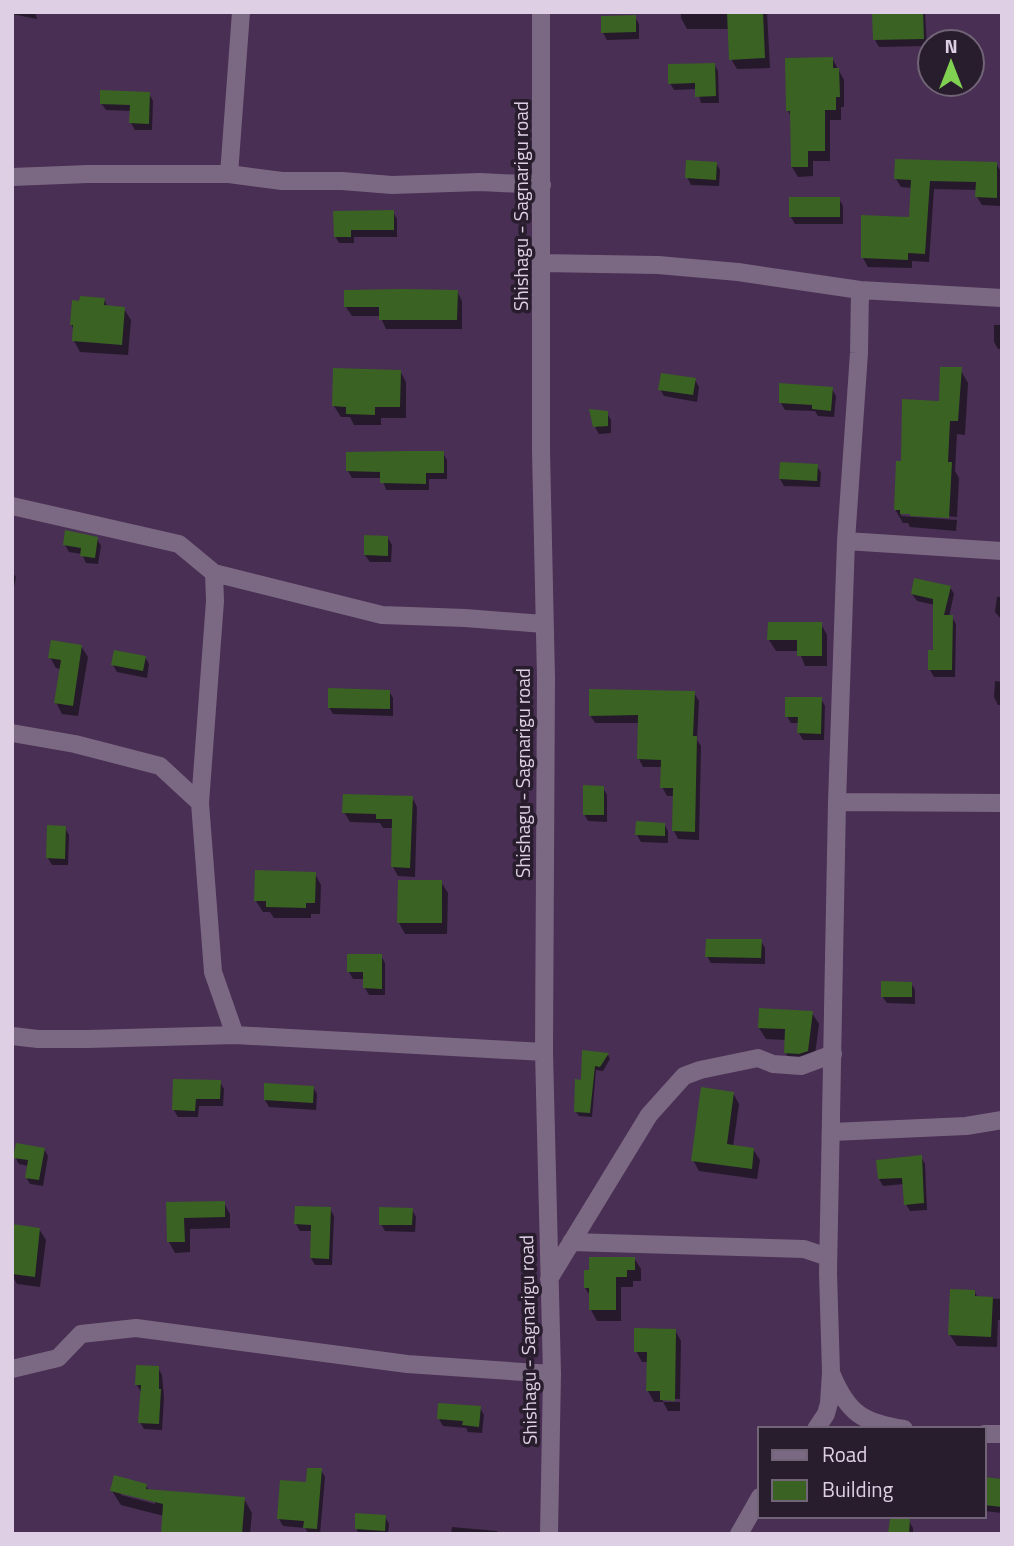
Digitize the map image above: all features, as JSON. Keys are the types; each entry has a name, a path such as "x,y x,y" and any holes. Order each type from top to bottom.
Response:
{"street":[{"path":"229,174 242,12"},
{"name":"Shishagu - Sagnarigu road","path":"541,12 544,1052 551,1374 549,1534"},
{"path":"12,177 229,174 282,181 342,181 392,185 542,185"},
{"path":"542,263 669,266 738,272 860,290 1002,298"},
{"path":"817,1427 829,1402 831,1372 828,1257 837,802 846,541 859,353 860,290"},
{"path":"12,506 179,544 214,573 382,615 544,624"},
{"path":"846,541 1002,551"},
{"path":"214,573 215,601 200,803 214,972 235,1035"},
{"path":"12,733 75,744 160,766 200,803"},
{"path":"837,802 1002,803"},
{"path":"12,1036 63,1039 235,1035 544,1052"},
{"path":"549,1279 649,1115 684,1076 758,1058 774,1064 801,1066 833,1054"},
{"path":"832,1132 966,1126 1002,1121"},
{"path":"571,1242 804,1249 828,1257"},
{"path":"12,1369 58,1358 81,1334 136,1328 407,1364 551,1374"},
{"path":"831,1372 839,1390 857,1415 896,1427"},
{"path":"739,1534 758,1501"}],"building":[{"path":"727,12 763,12 765,58 729,60"},
{"path":"872,12 923,12 924,28 916,28 916,39 873,40"},
{"path":"636,15 636,32 601,33 601,16"},
{"path":"833,57 833,68 839,68 840,97 836,97 836,110 825,110 825,151 808,151 808,167 791,167 785,58"},
{"path":"715,63 716,96 695,97 695,83 668,84 668,64"},
{"path":"100,90 150,92 149,124 129,123 130,105 100,104"},
{"path":"895,159 997,162 997,198 975,197 976,182 930,181 925,254 908,253 908,260 861,258 861,215 909,217 911,180 894,179"},
{"path":"686,160 717,162 716,180 685,178"},
{"path":"789,197 840,197 840,217 789,217"},
{"path":"394,210 394,230 351,230 351,237 334,237 333,211"},
{"path":"344,290 458,290 457,320 379,320 379,307 344,307"},
{"path":"80,296 105,298 104,305 125,307 122,345 72,341 72,300 79,301"},
{"path":"940,367 962,367 958,421 950,421 948,462 952,462 949,518 900,514 900,510 894,510 896,461 901,461 902,399 939,401"},
{"path":"333,368 401,370 400,407 375,407 375,415 346,414 346,407 332,406"},
{"path":"661,373 696,378 693,395 658,390"},
{"path":"779,383 833,387 831,411 812,409 812,405 779,403"},
{"path":"589,409 608,411 608,426 593,427"},
{"path":"444,451 444,473 426,473 426,484 380,483 380,472 346,471 346,452"},
{"path":"780,462 818,464 817,481 779,479"},
{"path":"65,530 98,537 95,558 80,556 81,548 63,545"},
{"path":"364,535 388,536 388,556 364,555"},
{"path":"914,578 951,586 944,615 953,615 952,670 928,670 928,650 933,650 933,599 911,594"},
{"path":"768,622 822,622 822,656 797,656 797,640 767,640"},
{"path":"51,640 82,645 73,706 54,703 61,660 48,658"},
{"path":"114,650 146,656 143,671 111,665"},
{"path":"328,688 390,690 390,709 328,708"},
{"path":"589,689 695,691 695,832 672,831 673,788 660,788 661,760 637,759 638,715 589,716"},
{"path":"785,697 822,697 821,734 797,733 798,717 785,717"},
{"path":"583,785 604,786 604,815 583,815"},
{"path":"343,794 413,796 410,868 391,867 392,819 376,819 376,814 342,813"},
{"path":"636,821 665,823 665,836 635,835"},
{"path":"47,825 66,826 65,859 46,858"},
{"path":"255,870 316,872 315,903 306,903 306,908 266,907 266,901 254,901"},
{"path":"398,880 442,880 442,923 397,923"},
{"path":"706,939 762,939 761,958 705,957"},
{"path":"347,954 382,954 382,989 363,988 363,972 347,972"},
{"path":"881,981 912,982 912,997 881,997"},
{"path":"759,1008 813,1011 808,1051 799,1054 784,1053 785,1029 758,1028"},
{"path":"582,1050 609,1053 600,1067 595,1066 590,1113 574,1112 575,1079 581,1080"},
{"path":"173,1079 221,1080 220,1099 196,1099 195,1111 172,1110"},
{"path":"264,1083 314,1086 313,1103 264,1100"},
{"path":"701,1087 734,1092 727,1144 754,1148 752,1169 691,1161"},
{"path":"16,1143 45,1148 39,1180 25,1178 28,1160 13,1158"},
{"path":"922,1155 924,1203 904,1205 902,1178 878,1179 876,1160"},
{"path":"225,1201 225,1217 184,1218 185,1242 167,1242 166,1202"},
{"path":"295,1206 331,1207 329,1259 310,1258 311,1225 294,1224"},
{"path":"379,1207 413,1208 412,1225 379,1225"},
{"path":"12,1224 40,1228 35,1277 12,1274"},
{"path":"589,1257 635,1257 635,1270 627,1270 627,1277 616,1277 616,1310 589,1310 589,1288 584,1288 584,1270 589,1270"},
{"path":"950,1289 975,1290 975,1296 993,1297 991,1337 948,1335"},
{"path":"634,1328 676,1329 675,1401 660,1400 660,1391 646,1391 647,1352 634,1352"},
{"path":"136,1365 159,1366 159,1424 138,1423 141,1385 135,1385"},
{"path":"438,1403 481,1406 479,1427 462,1425 463,1421 437,1419"},
{"path":"307,1468 322,1468 317,1529 303,1528 304,1521 277,1519 280,1480 306,1482"},
{"path":"114,1475 147,1484 146,1489 245,1497 242,1534 161,1534 163,1504 110,1491"},
{"path":"986,1477 1002,1479 1002,1507 986,1505"},
{"path":"355,1513 386,1515 385,1531 355,1529"},
{"path":"890,1519 910,1519 909,1534 888,1534"}]}
